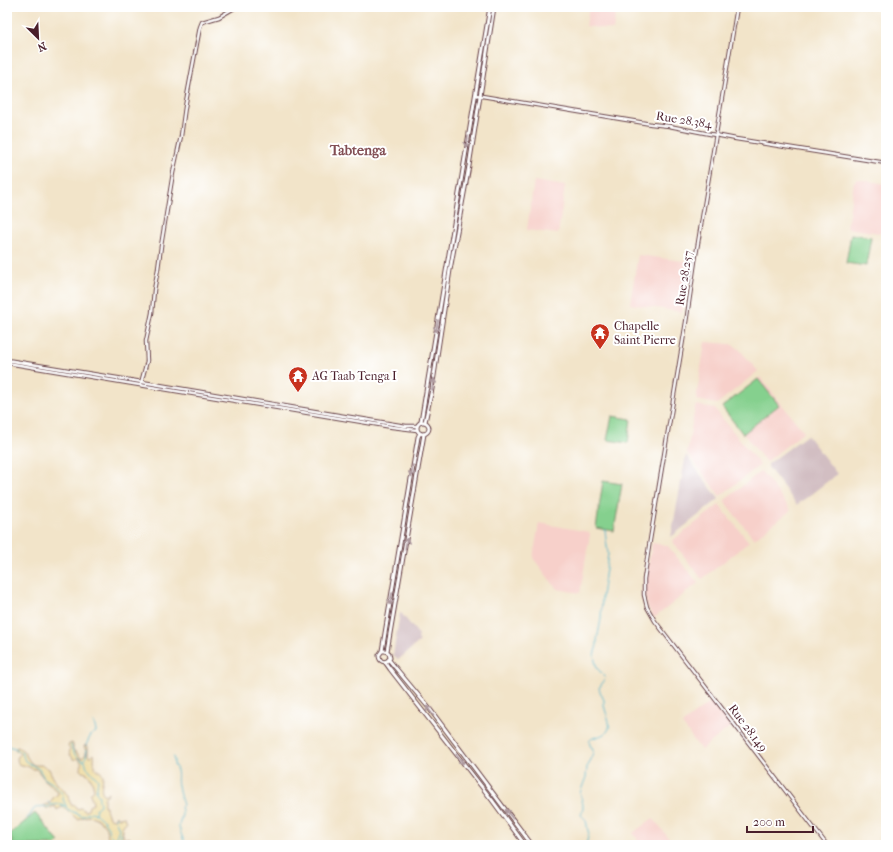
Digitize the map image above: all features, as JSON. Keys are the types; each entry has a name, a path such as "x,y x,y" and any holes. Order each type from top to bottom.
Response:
{"main road":[{"path":"425,422 432,389 450,270 469,166 490,7"},
{"path":"494,7 421,422 417,426 418,437 382,651 379,657 381,660 387,661 429,708 532,845"},
{"path":"387,661 390,655 387,652 424,434 428,432 429,429 429,425 425,422 421,422"},
{"path":"418,431 424,434"},
{"path":"382,651 387,652"},
{"path":"387,661 525,845"}],"street":[{"path":"141,383 147,361 146,341 152,313 154,290 173,173 199,32 202,22 219,17 236,7"},
{"name":"Rue 28.257","path":"655,622 645,603 644,579 737,7"},
{"name":"Rue 28.384","path":"478,95 886,163"},
{"path":"7,360 418,431"},
{"path":"7,363 406,426 417,426"},
{"name":"Rue 28.149","path":"655,622 827,845"}],"shaded area":[{"path":"589,7 616,7 613,30 586,26"},
{"path":"857,179 886,184 886,234 847,228 854,182"},
{"path":"534,181 565,186 558,234 527,230"},
{"path":"638,255 690,262 682,312 630,304"},
{"path":"705,342 730,344 735,346 758,371 717,404 696,400"},
{"path":"760,377 804,432 766,462 722,407"},
{"path":"697,405 715,409 760,465 720,496 687,453 695,407"},
{"path":"807,435 837,474 797,505 768,467 768,464"},
{"path":"686,455 719,499 671,537"},
{"path":"761,471 791,510 754,539 724,501"},
{"path":"719,505 749,542 702,579 672,541"},
{"path":"539,523 589,532 590,534 580,593 557,589 533,558"},
{"path":"652,543 667,545 698,583 654,618 648,608 645,597 645,586"},
{"path":"400,613 419,635 418,639 420,641 398,660 393,655"},
{"path":"710,702 731,726 701,750 682,724"},
{"path":"653,818 671,841 666,845 642,845 633,833"}],"green space":[{"path":"851,234 871,237 866,266 846,263"},
{"path":"758,379 779,405 743,434 722,407"},
{"path":"612,416 631,419 628,443 607,440"},
{"path":"603,481 622,484 614,531 596,528"},
{"path":"35,813 59,842 56,845 13,845 10,834"}],"sand":[{"path":"72,743 73,750 81,758 86,754 84,746 87,745 88,755 90,757 94,754 95,767 103,774 101,788 104,795 108,793 104,798 104,806 106,806 109,818 114,819 116,815 118,818 124,817 126,822 122,827 123,838 129,837 135,844 139,843 141,845 112,845 104,825 95,818 87,817 77,819 62,807 57,810 55,806 47,809 45,807 44,805 49,804 58,792 36,769 18,764 17,758 20,754 15,749 17,747 20,748 32,764 42,765 49,769 57,784 68,795 72,806 74,805 76,809 81,808 85,811 88,810 89,806 93,804 90,794 94,789 92,780 81,770 81,761 78,758 74,760 69,752 70,749 68,745"}],"waterway":[{"path":"586,845 589,833 586,820 581,815 583,806 580,793 586,777 587,767 593,753 589,741 606,733 609,727 608,718 604,707 604,700 599,688 605,677 597,668 594,655 601,619 602,597 608,554 605,530"},
{"path":"93,722 96,732 91,735 86,745 87,750 86,757 84,759 87,767 98,780 96,792 99,796 100,805 96,808 95,814"},
{"path":"71,745 75,754 84,761"},
{"path":"7,746 15,748 22,753 25,761 39,769 44,778 52,783 61,792 67,809 82,816 92,812 96,814 108,827 109,834 121,845"},
{"path":"173,757 183,805 181,807 182,815 179,826 185,845"},
{"path":"48,802 51,805 62,804 63,806 66,806"},
{"path":"27,818 36,808 41,806 49,807 51,805"},
{"path":"115,839 119,829 115,819 116,817"},
{"path":"116,845 120,844 121,833"},
{"path":"138,845 139,839"},
{"path":"129,841 131,845"},
{"path":"111,842 115,845"}],"place":[{"name":"Chapelle Saint Pierre","path":"600,350"},
{"name":"AG Taab Tenga I","path":"298,393"}],"district":[{"name":"Tabtenga","path":"358,150"}]}
